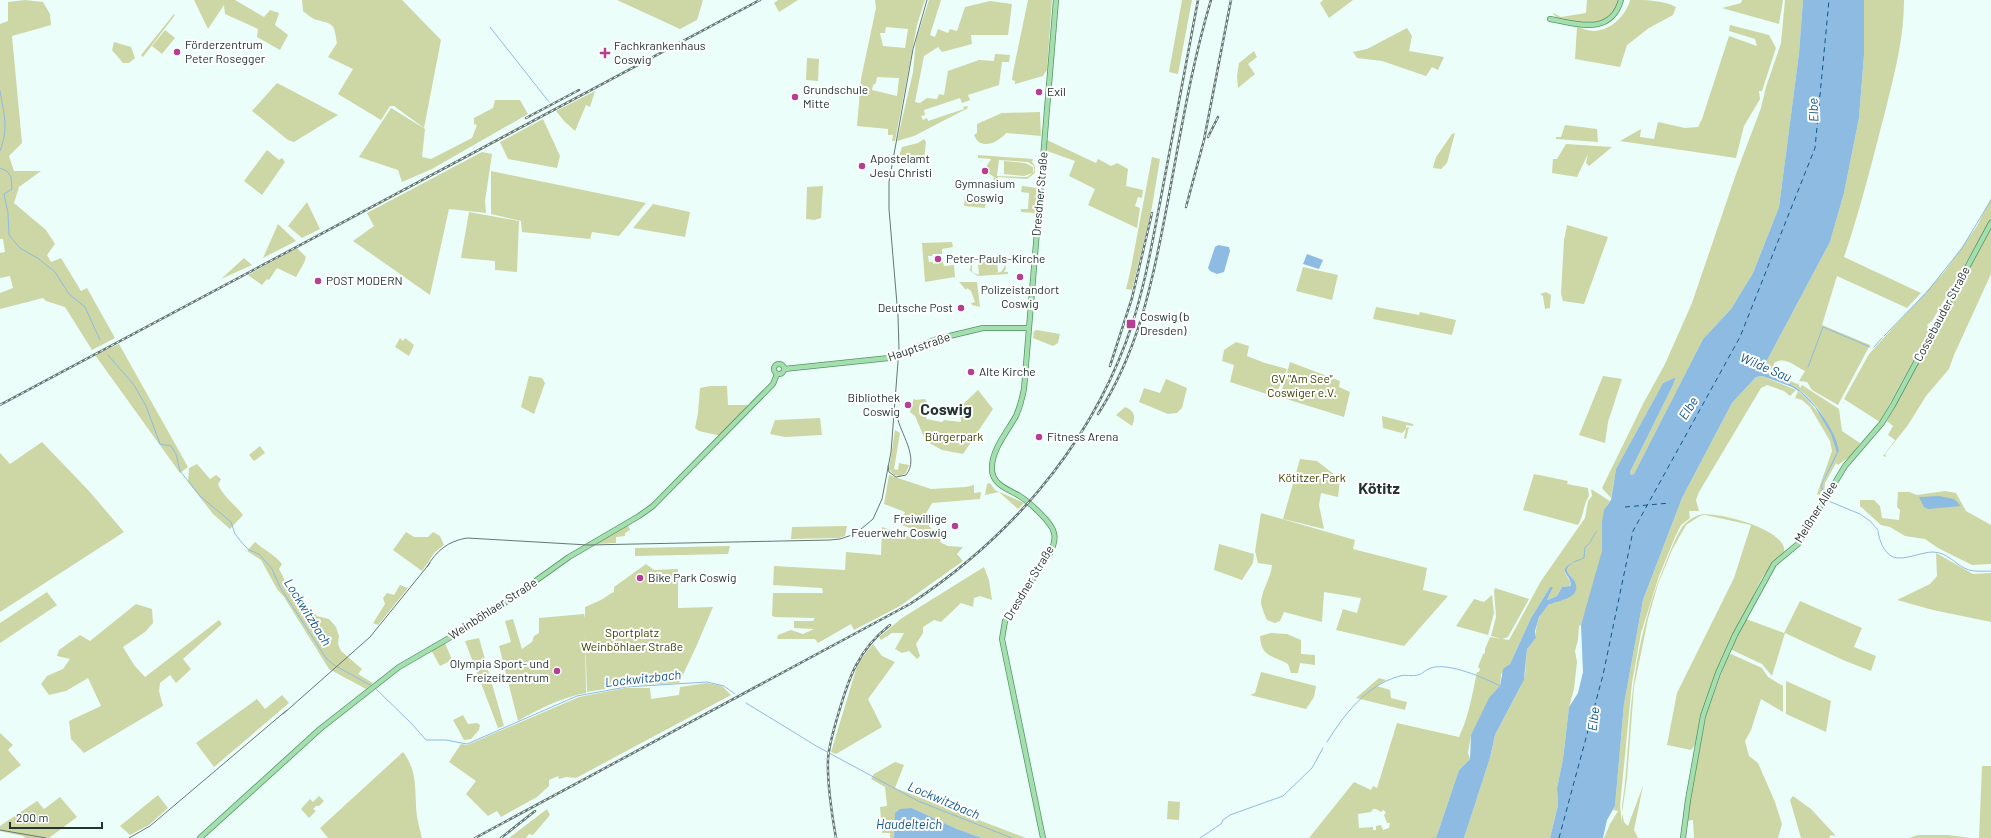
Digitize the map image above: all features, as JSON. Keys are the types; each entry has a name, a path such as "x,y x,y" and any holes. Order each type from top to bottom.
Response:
{"main road":[{"name":"Dresdner Straße","path":"1043,838 1002,639 1005,621 1050,553 1054,544 1055,534 1046,519 1026,501 1000,485 994,478 992,469 994,455 1016,416 1022,401 1026,372 1056,0"},
{"path":"1550,19 1582,25 1600,24 1612,16 1621,0"},
{"name":"Cossebauder Straße","path":"1893,405 1991,223"},
{"name":"Hauptstraße","path":"784,369 890,358 938,339 983,328 1029,328"},
{"path":"781,364 784,369 782,373 777,374 774,371 775,365 781,364"},
{"name":"Weinböhlaer Straße","path":"200,838 288,756 328,722 399,667 482,619 569,557 639,516 653,506 772,384 777,374"},
{"name":"Meißner Allee","path":"1683,838 1688,800 1706,708 1721,668 1743,620 1772,567 1780,557 1798,544 1850,459 1882,423 1893,405"}],"green space":[{"path":"25,0 43,2 50,14 51,25 12,36 22,143 9,156 14,171 41,171 19,187 14,203 46,230 55,244 47,255 51,262 61,258 81,291 87,288 115,338 92,350 65,307 46,301 43,298 0,309 0,293 13,288 10,276 0,278 0,253 5,252 3,239 0,239 0,24 8,21 8,2"},
{"path":"194,0 235,0 264,17 270,10 279,13 275,25 288,35 280,50 257,37 258,29 225,14 224,5 208,29"},
{"path":"302,0 402,0 441,40 424,128 394,106 390,106 381,120 338,94 353,69 328,57 337,43 333,26 313,19 303,11"},
{"path":"617,0 703,0 697,20 680,29"},
{"path":"778,0 798,0 779,12 774,3"},
{"path":"875,0 925,0 917,25 895,141 892,141 893,135 888,135 888,129 857,126 861,79 876,8","holes":["886,27 908,29 905,48 883,46 880,33 885,33","877,77 899,78 897,96 872,90 873,85 876,83"]},
{"path":"929,0 941,0 930,35 935,37 938,29 948,33 950,29 957,31 965,7 990,1 1012,4 1008,35 971,35 972,44 942,52 938,47 924,56 915,102 920,103 927,98 937,99 939,94 944,95 948,71 979,60 994,61 995,54 1010,55 1009,62 1002,62 999,85 968,95 970,100 962,103 960,98 924,110 925,115 921,116 923,120 927,118 928,121 964,109 963,107 967,106 968,108 914,136 897,141 913,72 916,40"},
{"path":"1028,0 1052,0 1047,70 1043,76 1015,84 1015,81 1012,80 1013,72"},
{"path":"1182,0 1192,0 1178,74 1169,72"},
{"path":"1323,0 1353,0 1329,18 1320,3"},
{"path":"1587,0 1619,0 1612,14 1599,22 1585,23 1569,21 1556,17 1553,13 1561,17 1586,13"},
{"path":"1630,0 1648,0 1676,7 1673,15 1649,28 1627,45 1620,67 1575,59 1577,27 1593,31 1611,25 1616,22 1625,12"},
{"path":"1742,0 1783,0 1779,24 1722,8 1741,3"},
{"path":"1785,0 1803,0 1799,53 1779,207 1753,273 1731,309 1703,339 1634,474 1631,475 1630,472 1676,377 1663,383 1616,469 1611,498 1602,488 1643,404 1665,364 1692,303 1736,174 1761,108 1766,87 1781,43"},
{"path":"1864,0 1904,0 1904,14 1898,54 1889,95 1861,202 1844,257 1921,293 1907,308 1837,276 1822,325 1870,345 1838,405 1812,390 1807,382 1799,381 1805,371 1786,361 1778,361 1774,363 1773,373 1797,384 1798,383 1800,388 1802,385 1839,409 1842,431 1860,443 1852,455 1838,465 1836,463 1825,483 1824,494 1822,485 1839,451 1832,432 1816,406 1802,392 1794,386 1766,373 1764,366 1830,242 1844,193 1859,118 1864,55"},
{"path":"174,14 175,15 143,57 141,55"},
{"path":"1730,25 1769,35 1776,48 1762,91 1759,91 1760,99 1744,126 1736,158 1620,141 1641,129 1640,137 1654,139 1658,122 1685,128 1698,127 1702,119 1729,36 1757,46 1755,39 1729,31"},
{"path":"1407,28 1412,36 1409,51 1444,57 1438,70 1432,67 1426,76 1382,61 1357,58 1353,52 1367,49"},
{"path":"165,30 175,38 162,54 152,46"},
{"path":"114,42 131,47 135,58 129,63 123,63 112,50"},
{"path":"1254,51 1257,57 1248,64 1255,74 1238,88 1237,76 1239,63"},
{"path":"807,58 819,59 818,81 806,80"},
{"path":"277,83 338,115 294,142 288,140 252,111"},
{"path":"595,91 590,107 586,105 575,131 556,111"},
{"path":"495,100 520,100 528,114 432,169 402,182 398,170 359,157 391,108 425,129 422,157 431,159 472,138 477,125 474,124 474,118 493,108"},
{"path":"1040,112 1041,136 1006,133 998,140 985,144 980,143 974,135 977,133 977,124 1002,113"},
{"path":"543,119 560,156 557,168 508,159 500,142"},
{"path":"1565,125 1597,129 1598,142 1556,139 1556,137 1561,137"},
{"path":"1455,133 1447,163 1441,169 1433,168 1436,157 1452,134"},
{"path":"924,139 926,142 924,159 898,160 902,147 918,143"},
{"path":"1047,140 1096,163 1098,159 1111,166 1117,163 1128,169 1126,186 1143,190 1142,198 1138,197 1135,206 1140,208 1137,228 1088,205 1095,189 1069,176 1075,161 1047,151"},
{"path":"1566,144 1612,147 1589,166 1586,163 1588,154 1577,177 1552,173 1553,159 1557,159"},
{"path":"267,150 279,160 282,158 285,162 262,195 244,181"},
{"path":"482,152 492,154 485,201 486,213 449,209 430,295 353,241 374,226 367,213"},
{"path":"978,155 1033,159 1032,162 1035,166 1035,173 1027,179 998,177 997,182 993,182 994,177 988,173 986,167 991,159 978,158","holes":["999,160 1028,162 1034,166 1034,172 1027,177 997,176"]},
{"path":"1152,157 1160,159 1152,207 1132,290 1126,289 1130,273"},
{"path":"1004,161 1025,163 1033,167 1033,173 1024,176 1004,174"},
{"path":"491,171 646,203 619,236 592,232 590,239 522,232 521,221 491,214"},
{"path":"823,186 821,218 814,220 806,219 807,187"},
{"path":"1022,186 1037,188 1035,213 1021,212 1021,209 1028,209 1029,193 1021,192"},
{"path":"965,195 986,197 985,208 964,206"},
{"path":"1991,198 1991,220 1932,321 1927,325 1930,330 1880,422 1844,399 1869,354 1945,271 1977,226"},
{"path":"307,202 320,229 302,238 288,226"},
{"path":"653,204 690,212 685,237 633,228"},
{"path":"469,212 519,221 517,272 495,270 495,261 461,258"},
{"path":"278,224 296,241 263,258"},
{"path":"1567,225 1608,237 1584,304 1563,301 1561,293 1564,240"},
{"path":"1991,227 1991,274 1949,369 1926,396 1908,425 1885,454 1886,457 1883,456 1895,440 1888,435 1893,426 1887,421"},
{"path":"952,242 953,247 942,249 942,254 933,254 932,256 928,256 929,262 933,262 933,264 943,262 944,266 954,265 955,277 925,282 922,243"},
{"path":"297,248 306,257 296,277 277,268 269,280 267,279 262,285 248,275"},
{"path":"1003,257 1006,268 1004,272 1008,272 1008,274 978,276 970,271 971,264 975,260","holes":["1000,260 1005,266 1001,272 995,273 998,272 997,261 978,263 979,275 972,272 972,264 975,262"]},
{"path":"244,258 252,265 221,279"},
{"path":"1303,267 1338,275 1332,300 1296,291"},
{"path":"959,282 977,282 980,307 972,305 971,303 975,302 971,291 967,288 966,290"},
{"path":"1546,292 1551,295 1550,308 1545,309 1543,296 1540,294"},
{"path":"1376,307 1419,315 1420,312 1456,320 1452,335 1373,319"},
{"path":"1037,330 1060,334 1058,343 1053,346 1033,338 1034,331"},
{"path":"400,338 403,341 405,338 414,345 409,356 395,347"},
{"path":"1236,342 1249,346 1247,356 1287,369 1276,397 1230,382 1234,365 1222,361 1224,350"},
{"path":"119,344 188,467 180,473 95,355"},
{"name":"GV \"Am See\" Coswiger e.V.","path":"1290,362 1340,381 1339,387 1350,392 1344,417 1280,397"},
{"path":"529,376 542,378 545,383 534,414 521,407"},
{"path":"1603,376 1622,379 1608,422 1605,443 1579,435"},
{"path":"1762,376 1796,390 1790,396 1784,391 1767,385 1761,388 1699,492 1696,500 1699,511 1689,511 1690,518 1681,525 1659,576 1641,633 1632,683 1620,806 1622,823 1622,813 1624,822 1628,826 1643,786 1634,830 1638,838 1604,838 1618,811 1613,810 1615,806 1624,704 1643,600 1682,498 1732,403 1756,377"},
{"path":"1166,379 1187,388 1182,408 1177,413 1168,414 1139,402 1144,388 1160,393"},
{"path":"710,386 727,386 728,405 750,405 721,436 699,431 695,428 700,388"},
{"name":"Bürgerpark","path":"978,390 993,409 963,454 942,450 931,444 924,437 915,416 910,412 914,398 915,400 925,399 929,405 926,419 942,422 944,420 961,422 960,407"},
{"path":"1798,391 1823,419 1837,446 1835,459 1824,479 1822,496 1817,494 1832,451 1830,441 1810,407 1802,400 1795,398"},
{"path":"1125,407 1133,412 1134,420 1132,426 1116,415"},
{"path":"1382,416 1413,424 1413,426 1406,425 1406,428 1409,427 1406,439 1404,438 1406,429 1402,433 1383,428"},
{"path":"820,418 822,435 785,437 770,434 775,420"},
{"path":"895,430 900,433 894,469 898,470 899,463 909,465 906,473 900,476 894,475 889,469"},
{"path":"42,442 89,491 124,532 0,612 0,453 10,464"},
{"path":"260,446 265,453 254,461 249,455"},
{"name":"Kötitzer Park","path":"1300,459 1317,461 1340,479 1338,497 1321,493 1319,505 1324,529 1283,519"},
{"path":"197,464 210,479 216,475 221,479 218,484 220,489 243,515 230,529 213,514 188,482 189,468"},
{"path":"1534,474 1568,481 1567,484 1588,488 1589,496 1578,525 1523,510"},
{"path":"889,475 931,489 966,487 974,485 974,493 981,492 980,499 932,503 923,519 936,534 941,537 940,542 948,546 963,547 957,554 963,561 900,606 854,630 851,624 818,643 815,639 777,639 778,635 791,630 803,634 814,629 794,628 794,621 813,621 815,618 772,616 773,593 823,593 822,588 773,585 774,566 845,570 846,552 881,555 882,527 918,540 921,532 899,524 905,512 884,504"},
{"path":"990,483 995,490 1024,503 1018,509 999,492 985,495 987,484"},
{"path":"1591,489 1610,501 1604,514 1603,545 1598,570 1581,625 1579,626 1578,640 1575,651 1577,662 1574,689 1569,707 1563,759 1557,788 1558,805 1550,838 1464,838 1490,758 1495,735 1521,686 1525,675 1527,649 1536,638 1536,629 1540,616 1548,605 1567,598 1576,589 1573,579 1567,572 1568,567 1565,570 1565,573 1571,583 1569,586 1562,587 1557,596 1546,600 1550,594 1550,587 1531,618 1510,664 1501,674 1500,686 1471,735 1468,753 1470,759 1459,770 1436,838 1309,838 1354,782 1371,790 1373,786 1377,788 1397,723 1459,737 1468,713 1477,672 1479,672 1480,669 1478,667 1483,654 1485,653 1490,637 1509,640 1541,581 1585,518 1588,501 1592,496","holes":["1373,809 1381,812 1383,810 1386,812 1384,815 1387,823 1390,823 1389,828 1383,830 1381,825 1376,826 1376,830 1373,830 1373,827 1359,828 1358,814 1371,812"]},
{"path":"1945,491 1956,493 1966,511 1991,525 1991,564 1972,565 1938,548 1925,539 1905,536 1890,527 1881,525 1860,506 1860,500 1874,500 1880,506 1882,518 1899,520 1900,510 1897,507 1898,492 1909,492 1917,495"},
{"path":"1261,513 1355,540 1353,549 1427,568 1423,590 1448,596 1404,646 1336,630 1343,609 1357,613 1361,598 1324,592 1322,622 1284,612 1280,621 1275,623 1267,620 1262,609 1261,602 1272,565 1258,563 1255,551"},
{"path":"1707,514 1734,519 1764,529 1775,536 1782,544 1784,552 1778,557 1762,578 1729,645 1696,744 1691,750 1667,745 1677,693 1734,578 1751,525 1705,515 1700,516 1686,525 1672,550 1658,584 1648,619 1634,687 1627,779 1622,813 1631,703 1638,657 1644,627 1653,598 1663,569 1676,537 1682,527 1692,518"},
{"path":"628,525 630,530 625,533 625,536 616,537 616,543 594,544"},
{"path":"847,526 845,536 839,538 791,539 792,527"},
{"path":"406,532 414,537 428,537 433,532 440,536 444,545 435,552 422,571 393,550"},
{"path":"255,542 276,557 282,564 279,569 301,612 310,608 317,616 329,619 336,627 339,636 338,644 341,651 362,669 358,674 373,683 366,689 329,669 284,597 277,589 261,560 247,551"},
{"path":"1219,544 1254,554 1253,563 1242,580 1214,570"},
{"path":"730,546 728,554 635,556 635,548"},
{"path":"1936,553 1973,574 1991,573 1991,622 1933,610 1897,600 1930,584 1937,576"},
{"name":"Sportplatz Weinböhlaer Straße","path":"646,564 654,570 678,569 678,608 713,607 679,683 622,686 587,692 585,630 586,693 568,697 551,704 518,721 499,646 511,642 505,621 513,619 522,649 532,642 534,636 539,633 539,618 584,614 585,618 585,607 601,600 613,592 614,593 614,587"},
{"path":"984,567 989,580 992,600 980,596 974,598 973,607 961,603 941,622 934,620 923,627 923,633 916,644 920,656 917,659 909,651 902,653 895,649 904,633 892,633 881,640 879,637 902,618"},
{"path":"400,585 408,588 378,625 373,623 385,604 383,598 387,593 394,595"},
{"path":"1495,588 1529,599 1508,637 1502,639 1491,636 1496,617"},
{"path":"47,592 57,605 0,643 0,623"},
{"path":"1492,595 1494,613 1488,635 1456,626 1474,599 1484,602"},
{"path":"1800,601 1862,628 1854,647 1876,656 1871,671 1843,660 1785,633 1772,676 1762,664 1732,650 1732,647 1746,619 1784,633"},
{"path":"136,604 152,609 153,623 145,632 123,647 134,665 145,677 219,620 222,624 183,659 191,669 176,683 170,675 160,683 159,691 163,706 84,753 71,739 69,721 101,706 88,678 66,691 49,695 41,684 47,676 63,669 70,659 57,656 59,650 80,635 90,641"},
{"path":"1271,633 1287,634 1301,640 1301,654 1315,655 1315,665 1300,663 1298,673 1291,673 1288,664 1268,654 1263,648 1260,636"},
{"path":"479,638 504,726 498,728 465,641"},
{"path":"445,643 452,660 440,666 431,650"},
{"path":"873,644 882,656 895,662 868,699 882,727 836,754 831,752 858,663"},
{"path":"1731,654 1762,668 1768,677 1783,686 1783,712 1761,699 1751,730 1745,741 1749,756 1758,763 1775,802 1782,824 1778,838 1694,838 1693,820 1686,821 1706,715 1728,655"},
{"path":"1261,672 1316,686 1314,697 1306,709 1250,695 1255,693"},
{"path":"1379,678 1386,680 1377,686 1390,690 1391,698 1407,702 1405,710 1356,698"},
{"path":"1786,681 1831,701 1826,732 1786,714"},
{"path":"707,683 722,686 731,695 576,778 566,777 559,779 558,776 549,780 549,786 537,797 501,817 497,811 488,816 466,794 476,781 449,762 461,744 467,745 579,697 625,688 650,688 651,699 679,695 680,687"},
{"path":"282,695 289,703 214,767 196,743 257,699 265,709"},
{"path":"463,715 468,724 477,723 480,725 479,730 471,739 464,740 453,720"},
{"path":"0,733 13,745 8,750 21,765 0,781"},
{"path":"403,752 413,771 417,812 422,838 328,838 320,828"},
{"path":"895,762 904,765 895,788 1026,838 982,838 957,829 912,808 894,833 894,838 890,838 890,833 882,833 880,807 887,806 885,787 871,779 874,774"},
{"path":"1982,766 1991,766 1991,838 1979,838"},
{"path":"158,795 168,808 149,825 130,835 120,826"},
{"path":"319,796 324,801 313,809 316,811 309,818 301,809 310,799 313,802"},
{"path":"1793,796 1811,809 1836,836 1831,835 1829,838 1801,838 1790,800"},
{"path":"60,797 77,817 49,838 25,838 23,836 0,831 0,826 37,801 44,809"},
{"path":"1168,801 1180,802 1179,820 1167,819"},
{"path":"547,809 550,815 533,835 529,834 526,838 509,838"},
{"path":"1918,835 1948,835 1971,838 1909,838"}],"water":[{"name":"Elbe","path":"1803,0 1864,0 1864,55 1859,118 1844,193 1830,242 1764,366 1764,371 1792,385 1807,396 1828,423 1837,442 1839,451 1822,485 1824,494 1822,496 1821,485 1837,452 1831,434 1815,407 1800,392 1792,387 1762,376 1756,377 1732,403 1682,498 1643,600 1624,704 1615,806 1607,820 1603,838 1550,838 1558,805 1557,788 1563,759 1569,707 1578,693 1583,672 1581,625 1602,551 1602,522 1604,510 1611,500 1616,469 1663,383 1676,377 1630,472 1631,475 1634,474 1703,339 1731,309 1753,273 1779,207 1799,53"},
{"path":"1218,245 1229,247 1230,251 1224,272 1217,274 1210,271 1208,268 1215,247"},
{"path":"1307,254 1323,260 1319,269 1303,264"},
{"path":"1939,496 1954,499 1961,506 1928,509 1924,507 1919,497"},
{"path":"1574,562 1568,567 1567,571 1576,585 1576,590 1566,599 1548,605 1539,617 1535,631 1536,638 1527,649 1524,680 1495,735 1490,758 1464,838 1436,838 1459,770 1470,759 1471,735 1489,698 1500,686 1503,669 1510,664 1531,618 1550,587 1553,587 1547,600 1557,596 1562,587 1570,586 1571,583 1565,569"},
{"name":"Haudelteich","path":"912,808 957,829 982,838 894,838 895,813 900,809"}],"waterway":[{"path":"490,27 549,102"},
{"name":"Lockwitzbach","path":"0,91 5,121 3,143 0,151"},
{"name":"Lockwitzbach","path":"0,168 7,171 11,177 12,189 4,194 8,213 9,235 20,248 39,259 55,272 69,294 85,307 100,340"},
{"path":"1927,292 1962,248 1991,200"},
{"path":"1884,336 1925,294"},
{"path":"1808,367 1823,327 1870,347"},
{"path":"1874,347 1882,338"},
{"name":"Lockwitzbach","path":"108,355 134,385 146,406 160,444 171,446 176,454 180,471 201,497 231,522 235,534 243,544 249,550 259,554 272,569 280,587 326,658 334,665 372,686"},
{"name":"Wilde Sau","path":"1826,500 1860,514 1870,521 1878,530"},
{"path":"1574,562 1584,558 1585,547 1589,544 1597,531"},
{"name":"Wilde Sau","path":"1878,531 1882,546 1887,553 1893,557 1902,558 1933,552 1943,554 1960,566 1969,570 1991,571"},
{"path":"1327,742 1357,702 1377,686 1400,676 1416,676 1431,668 1447,667 1476,675 1500,686"},
{"name":"Lockwitzbach","path":"375,688 412,724 426,740 446,740 467,744 577,696 626,687 707,682 724,686 735,694"},
{"name":"Lockwitzbach","path":"746,703 818,747 918,801 1012,838"},
{"path":"1200,838 1221,824 1223,820 1230,815 1283,796 1312,768 1323,748"}],"ferry route":[{"path":"1559,838 1603,675 1633,531 1740,337 1815,148 1829,0"},
{"path":"1625,507 1670,503"}],"tram line":[{"path":"427,567 434,556 448,544 467,538 588,545 830,540 840,539 855,534 873,519 882,499 891,452 899,349 898,316 889,209 889,182 913,49 927,0"},
{"path":"888,466 889,472 896,477 906,475 910,468 910,453 897,416"},
{"path":"283,714 370,637 430,563"},
{"path":"129,838 150,826 287,710"},
{"path":"0,830 46,838"}],"railway":[{"path":"0,405 760,0"},
{"path":"475,838 910,604 979,552 1010,522 1039,490 1065,456 1089,420 1109,382 1132,324 1143,287 1151,249 1198,0"},
{"path":"1098,414 1112,391 1133,343 1155,268 1191,80 1211,0"},
{"path":"1186,207 1204,140 1231,0"},
{"path":"526,118 579,90"},
{"path":"1208,137 1218,117"},
{"path":"1110,366 1132,298 1152,213"},
{"path":"836,838 828,778 829,748 846,688 856,665 870,644 890,625"},
{"path":"501,838 535,811"}],"place":[{"name":"Förderzentrum Peter Rosegger","path":"177,52"},
{"name":"Fachkrankenhaus Coswig","path":"605,53"},
{"name":"Exil","path":"1039,92"},
{"name":"Grundschule Mitte","path":"795,97"},
{"name":"Apostelamt Jesu Christi","path":"862,166"},
{"name":"Gymnasium Coswig","path":"985,171"},
{"name":"Peter-Pauls-Kirche","path":"938,259"},
{"name":"Polizeistandort Coswig","path":"1020,277"},
{"name":"POST MODERN","path":"318,281"},
{"name":"Deutsche Post","path":"961,308"},
{"name":"Coswig (b Dresden)","path":"1131,324"},
{"name":"Alte Kirche","path":"971,372"},
{"name":"Bibliothek Coswig","path":"908,405"},
{"name":"Fitness Arena","path":"1039,437"},
{"name":"Freiwillige Feuerwehr Coswig","path":"955,526"},
{"name":"Bike Park Coswig","path":"640,578"},
{"name":"Olympia Sport- und Freizeitzentrum","path":"557,671"}],"district":[{"name":"Coswig","path":"946,409"},
{"name":"Kötitz","path":"1379,488"}]}
